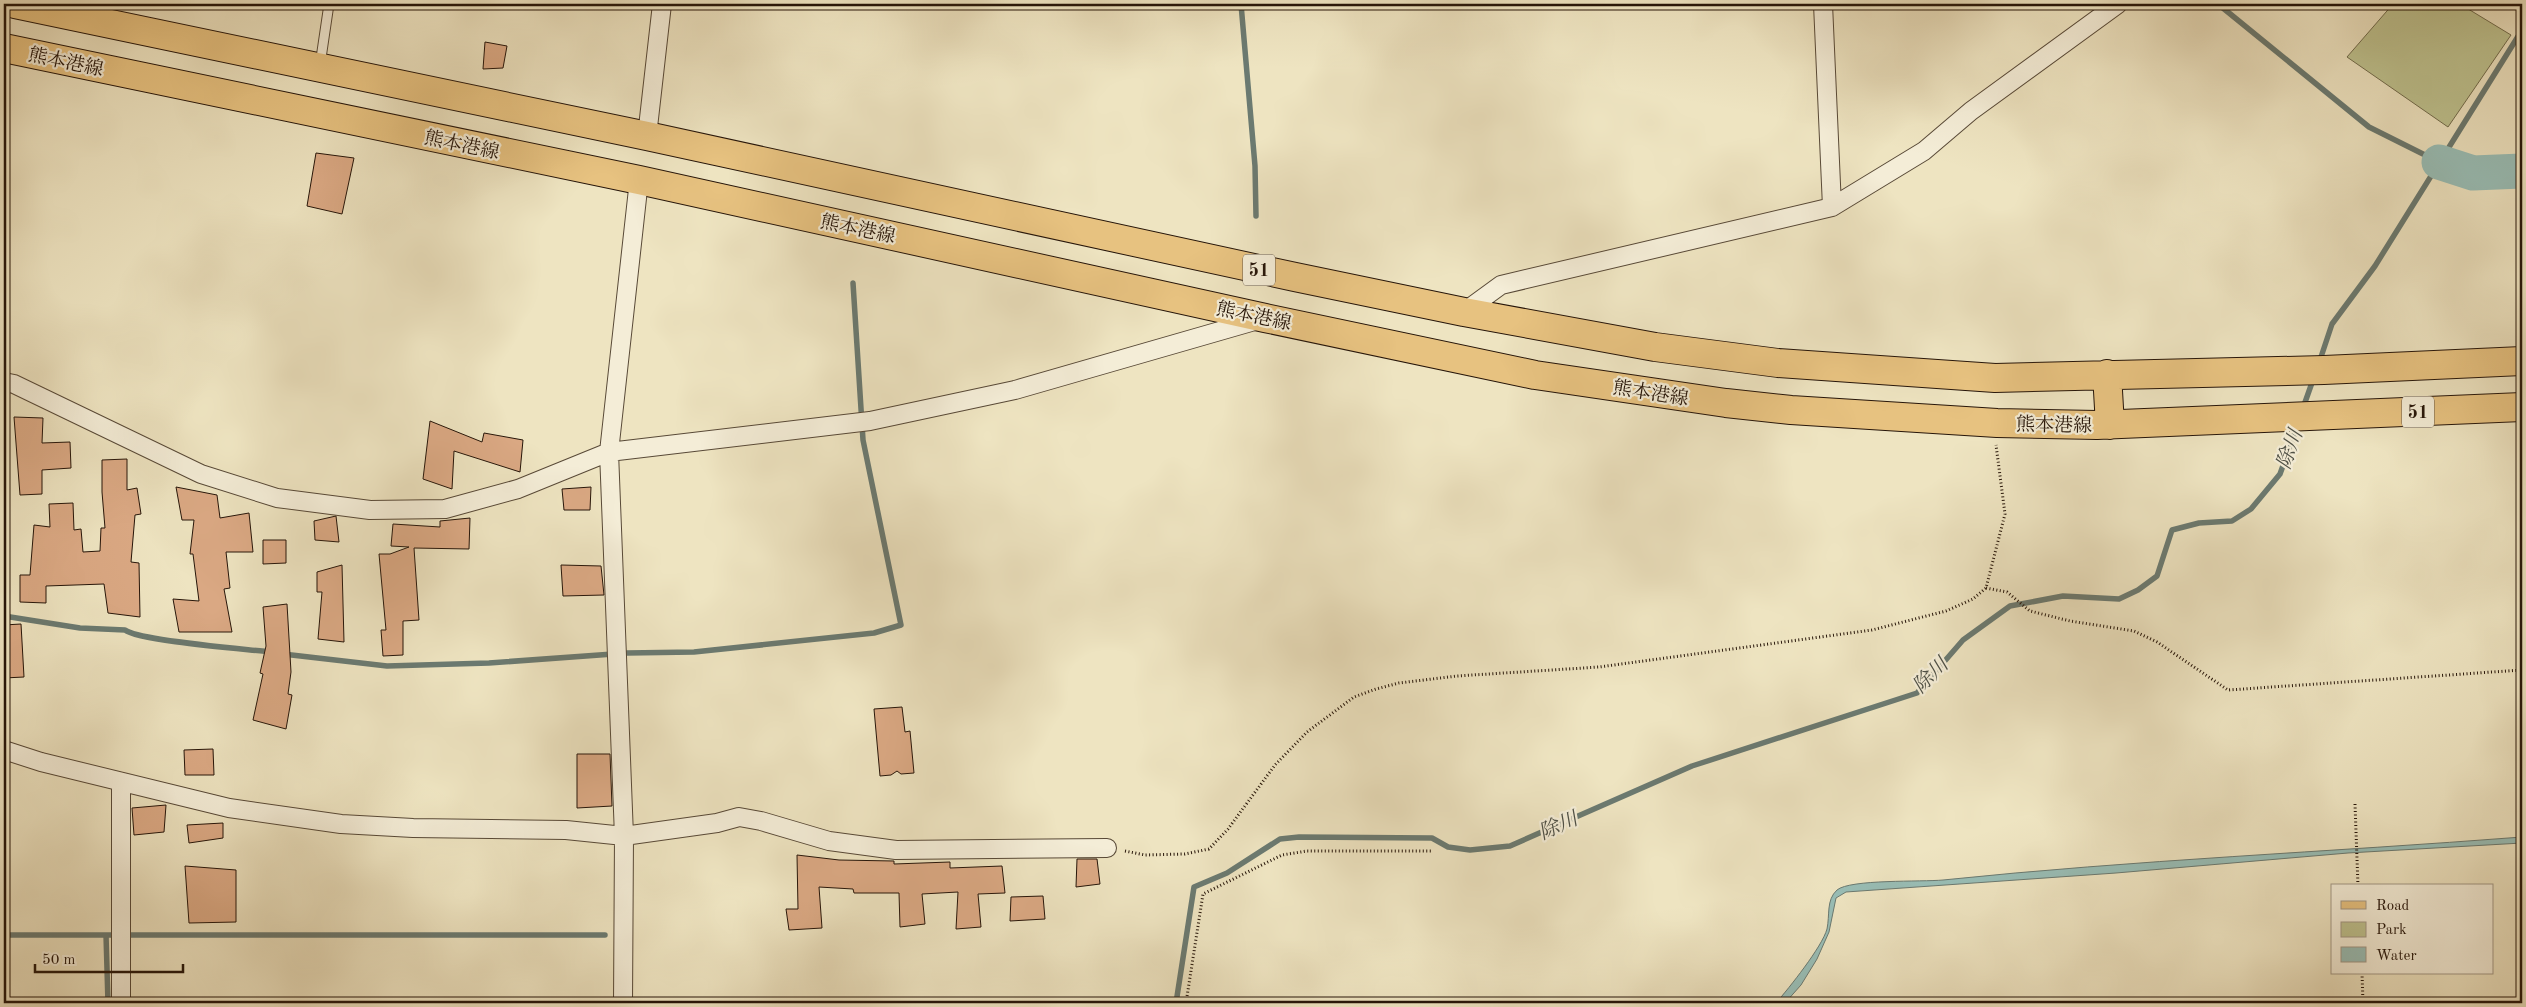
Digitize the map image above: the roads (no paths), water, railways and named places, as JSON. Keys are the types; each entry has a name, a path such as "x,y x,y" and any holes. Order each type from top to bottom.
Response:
{"main road":[{"name":"51","path":"15,4 647,136 851,182 1464,312 1654,347 1778,363 1995,378 2324,370 2522,361"},
{"name":"熊本港線","path":"4,48 640,180 1265,318 1535,375 1726,403 1791,410 1997,423 2110,425 2522,407"},
{"path":"2107,374 2110,425"}],"street":[{"path":"647,136 662,4"},
{"path":"1823,4 1832,207"},
{"path":"1464,312 1500,285 1832,207 1924,151 1971,111 2118,4"},
{"path":"623,1003 624,836 609,452 640,180"},
{"path":"4,382 14,384 201,474 277,498 370,510 445,509 518,489 609,452 870,421 1015,390 1265,318"},
{"path":"4,750 121,782 229,808 340,824 413,828 566,830 624,836 717,823 739,817 762,821 829,841 896,850 1107,848"},
{"path":"121,782 121,1003"}],"lane":[{"path":"320,68 329,4"}],"water":[{"path":"2522,837 2522,843 2348,853 2116,873 1846,892 1836,898 1829,932 1817,959 1801,985 1785,1003 1776,1003 1819,946 1827,929 1831,898 1837,890 1844,886"}],"waterway":[{"path":"1241,4 1255,166 1256,216"},
{"path":"2218,4 2369,127 2439,162"},
{"name":"除川","path":"2319,363 2332,324 2375,266 2522,30"},
{"name":"除川","path":"2439,162 2473,173 2522,171"},
{"path":"283,654 387,666 489,663 627,653 694,652 874,633 901,625 863,440 853,283"},
{"name":"除川","path":"2303,408 2314,377"},
{"name":"除川","path":"1176,1003 1194,887 1227,873 1280,839 1299,837 1432,838 1448,847 1470,850 1510,846 1692,766 1917,693 1963,640 2010,606 2063,596 2119,599 2138,590 2157,576 2172,530 2199,523 2232,521 2251,509 2280,474 2298,424"},
{"path":"4,616 80,628 125,630 150,638 171,641 271,652"},
{"path":"4,935 605,935"},
{"path":"106,935 108,1003"}]}
